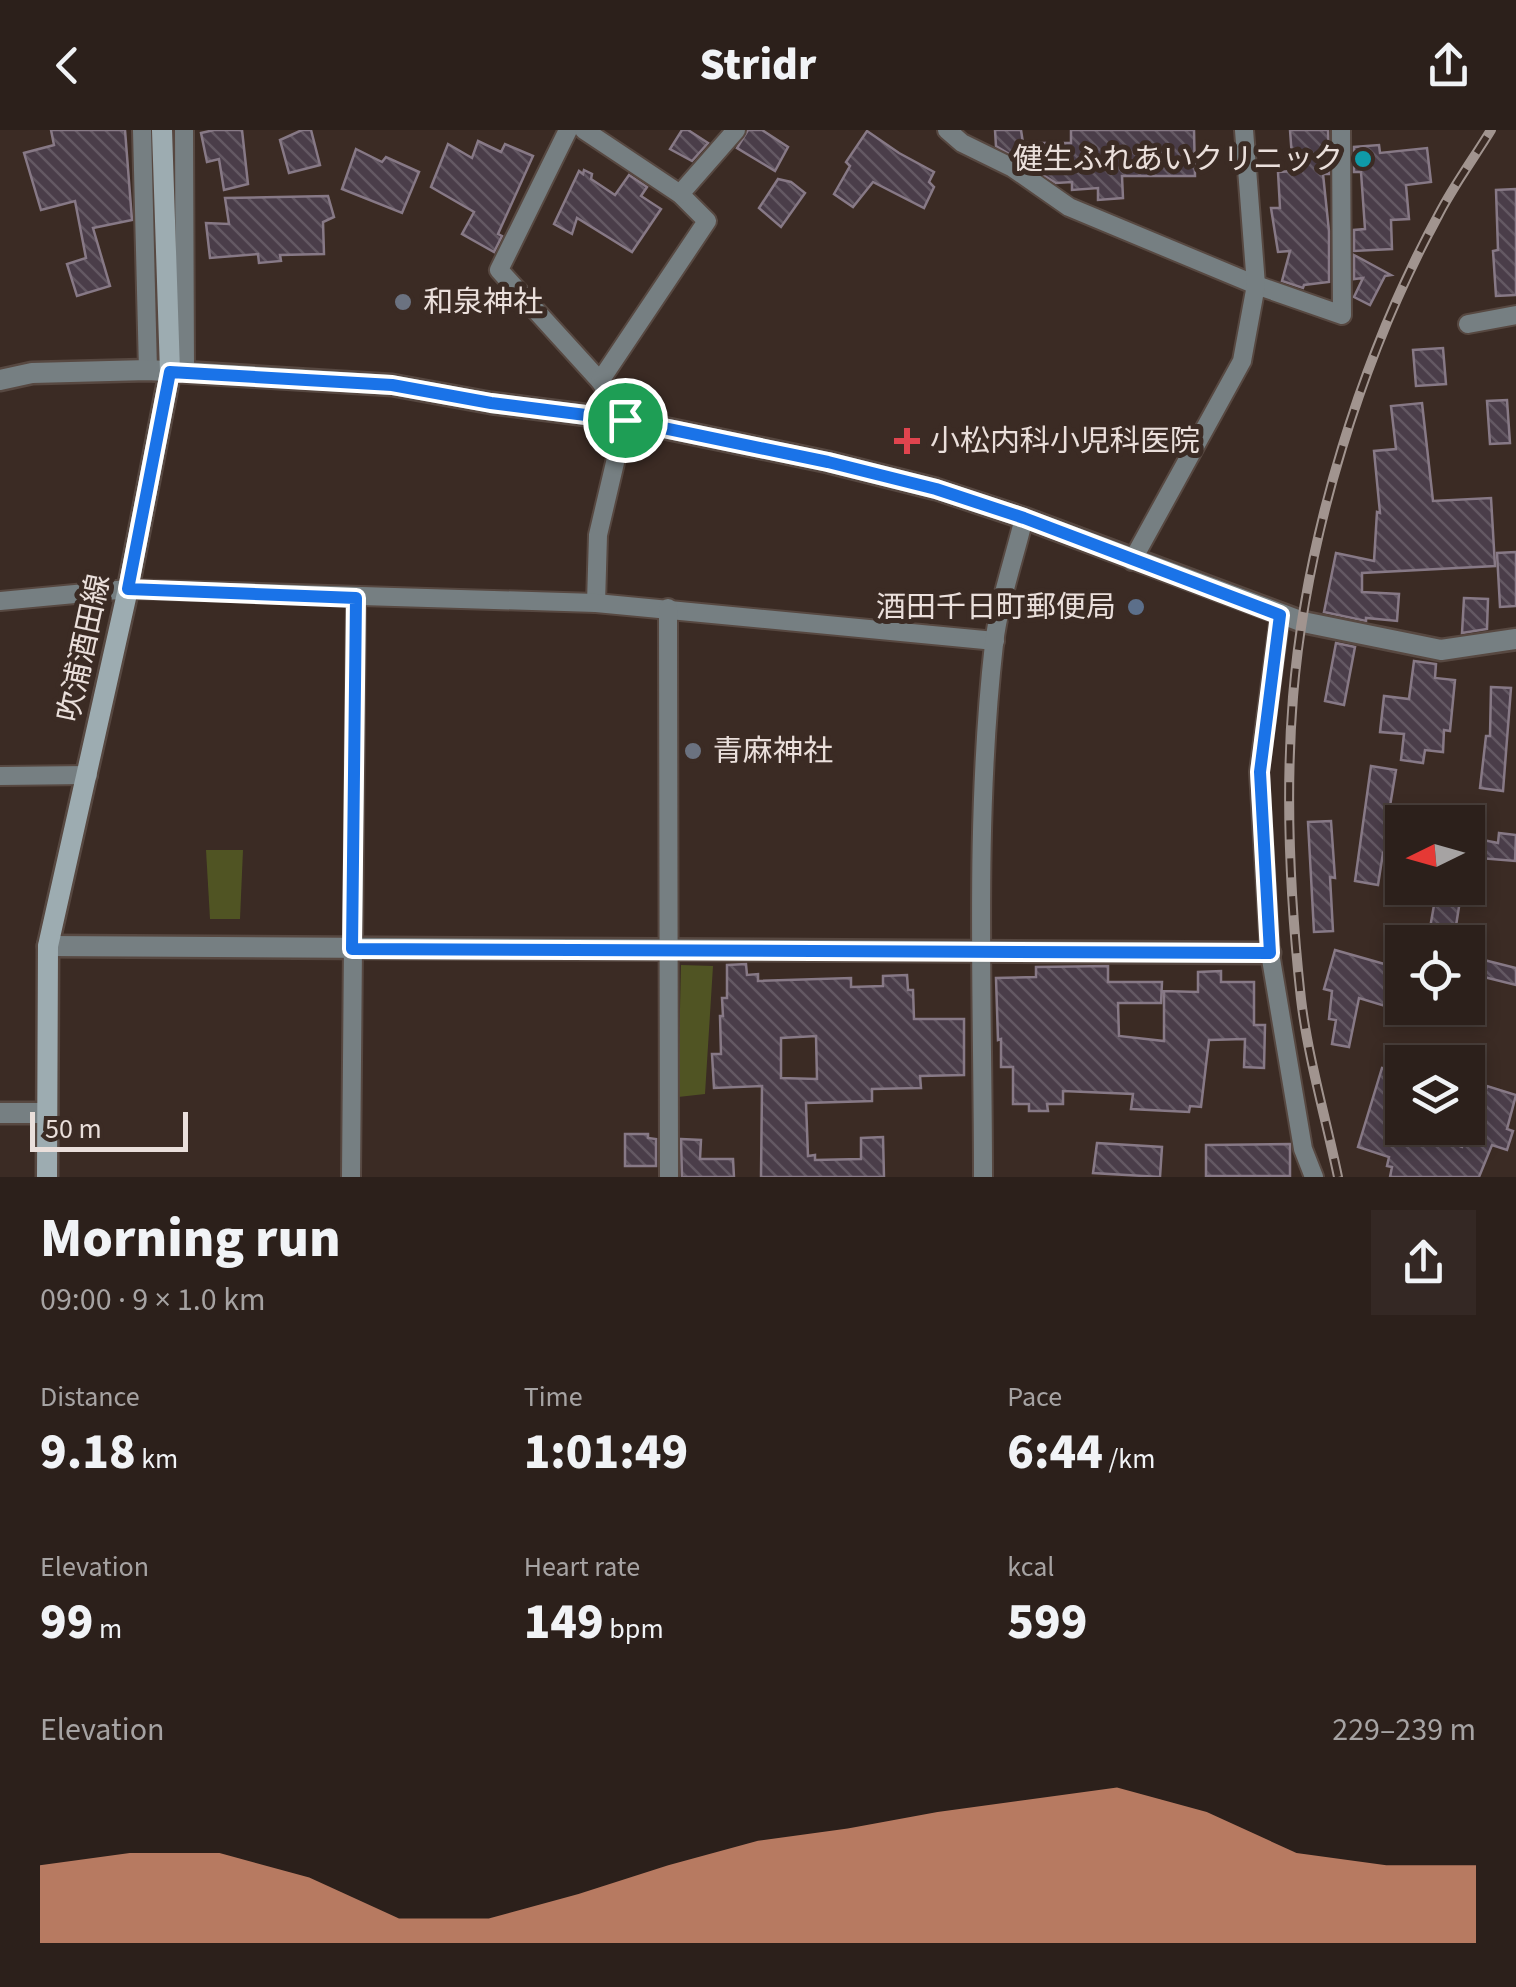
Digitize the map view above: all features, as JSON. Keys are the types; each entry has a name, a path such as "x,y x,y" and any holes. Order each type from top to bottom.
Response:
{"main road":[{"name":"吹浦酒田線","path":"47,1177 48,946 128,589 168,372 162,130"}],"street":[{"path":"142,130 168,372"},
{"path":"168,372 184,130"},
{"path":"568,130 499,270 600,381 625,420 598,534 596,603"},
{"path":"584,130 680,194 707,221 600,381"},
{"path":"680,194 736,130"},
{"path":"947,130 962,143 1014,168 1068,207 1256,285 1342,315 1342,130"},
{"path":"1132,561 1242,361 1256,285 1244,130"},
{"path":"1468,324 1516,314"},
{"path":"0,380 32,373 168,372 392,385 491,403 625,420 936,489 1024,518 1280,615 1441,650 1516,639"},
{"path":"982,1177 980,953 994,640 1024,518"},
{"path":"0,601 128,589 596,603 994,640"},
{"path":"351,1177 356,598"},
{"path":"668,608 669,1177"},
{"path":"1280,615 1260,772 1270,953 1303,1149 1314,1177"},
{"path":"0,776 88,775"},
{"path":"48,946 1270,953"},
{"path":"0,1113 48,1113"}],"green space":[{"path":"206,850 243,850 240,919 210,919"},
{"path":"681,965 713,966 705,1094 678,1097"}],"building":[{"path":"51,130 125,130 132,220 93,228 110,286 77,296 67,264 86,258 75,201 41,210 24,153 54,145"},
{"path":"242,130 248,184 224,190 219,159 207,162 201,133"},
{"path":"311,130 320,165 289,173 280,140"},
{"path":"682,130 708,143 692,161 670,149"},
{"path":"748,130 762,130 788,147 775,171 737,148"},
{"path":"995,130 1021,130 1023,143 1071,143 1071,130 1194,130 1195,176 1122,176 1123,198 1098,200 1098,188 1072,190 1072,182 1056,183 996,146"},
{"path":"1290,130 1328,130 1329,174 1323,174 1329,282 1303,288 1282,281 1290,251 1278,252 1271,208 1280,208 1278,172 1293,171"},
{"path":"867,131 934,172 929,182 934,187 924,208 873,182 853,207 834,194 850,166 846,162"},
{"path":"478,141 501,152 505,144 533,156 498,234 502,236 494,252 462,234 474,212 431,187 448,144 472,158"},
{"path":"1379,145 1380,153 1427,148 1431,182 1406,185 1409,219 1391,220 1392,249 1354,251 1354,230 1365,229 1361,172 1354,172 1354,147"},
{"path":"356,149 382,162 386,157 419,172 402,213 342,189"},
{"path":"584,170 615,195 629,175 647,187 641,196 661,209 632,252 577,218 572,234 554,224 579,171 583,174"},
{"path":"778,179 791,182 805,193 781,227 759,208"},
{"path":"1516,189 1516,295 1496,296 1496,190"},
{"path":"328,196 334,217 323,222 324,254 280,255 281,261 259,263 258,254 210,258 206,223 229,224 225,198"},
{"path":"1354,255 1391,275 1385,276 1370,305 1354,297 1363,278 1354,279"},
{"path":"1443,348 1446,384 1416,386 1413,350"},
{"path":"1507,400 1510,443 1490,444 1487,401"},
{"path":"1422,403 1433,501 1491,498 1495,566 1362,573 1362,592 1399,594 1397,621 1366,621 1324,612 1336,553 1374,561 1377,512 1380,513 1374,451 1396,449 1391,406"},
{"path":"1516,552 1516,606 1500,607 1497,553"},
{"path":"1464,598 1488,599 1487,629 1462,633"},
{"path":"1336,643 1355,647 1344,705 1325,701"},
{"path":"1414,661 1436,664 1435,678 1455,680 1450,731 1444,730 1443,752 1425,750 1423,763 1401,760 1404,734 1380,732 1384,696 1409,699"},
{"path":"1491,687 1511,688 1503,791 1480,788 1486,736 1490,736"},
{"path":"1371,766 1396,770 1390,805 1385,805 1385,853 1378,885 1355,881"},
{"path":"1331,821 1333,931 1314,932 1308,822"},
{"path":"1499,833 1516,835 1515,861 1485,858 1485,840 1498,843"},
{"path":"1434,905 1459,905 1456,925 1431,925"},
{"path":"1335,950 1385,964 1385,1006 1359,998 1349,1047 1332,1044 1336,1020 1329,1019 1332,991 1324,989"},
{"path":"1485,960 1516,968 1516,985 1485,977"},
{"path":"746,964 747,975 758,974 758,981 851,978 851,987 883,986 883,976 907,975 908,990 913,990 914,1019 964,1019 964,1075 920,1076 921,1088 872,1089 872,1101 806,1103 808,1156 815,1155 815,1160 861,1159 861,1138 883,1137 884,1177 761,1177 762,1086 714,1088 712,1054 721,1054 720,1016 722,998 727,998 727,965","holes":["816,1036 817,1079 781,1078 781,1038"]},
{"path":"1108,966 1108,982 1162,982 1161,1003 1118,1003 1119,1036 1164,1041 1164,991 1198,992 1198,972 1221,971 1221,982 1254,982 1254,1025 1265,1025 1264,1068 1244,1067 1245,1039 1209,1040 1201,1107 1190,1106 1189,1112 1131,1109 1133,1094 1063,1091 1063,1104 1047,1104 1048,1111 1029,1111 1029,1104 1013,1104 1013,1067 1001,1067 996,978 1036,977 1036,967"},
{"path":"1382,1068 1385,1145 1485,1145 1487,1086 1516,1095 1507,1129 1513,1131 1507,1150 1492,1145 1479,1177 1390,1177 1389,1157 1358,1147"},
{"path":"625,1134 648,1134 648,1138 656,1139 656,1166 625,1166"},
{"path":"681,1139 701,1140 700,1159 733,1159 734,1177 682,1177"},
{"path":"1097,1143 1162,1147 1160,1177 1093,1173"},
{"path":"1290,1144 1290,1176 1206,1176 1206,1145"}],"railway":[{"path":"1338,1177 1304,1021 1294,924 1289,772 1300,636 1325,511 1362,386 1411,269 1445,203 1491,130"}],"place":[{"name":"健生ふれあいクリニック","path":"1363,159"},
{"name":"和泉神社","path":"403,302"},
{"name":"小松内科小児科医院","path":"907,441"},
{"name":"酒田千日町郵便局","path":"1136,607"},
{"name":"青麻神社","path":"693,751"}],"route":[{"path":"170,372 392,385 491,403 625,420 936,489 1024,518 1280,615 1260,772 1270,953 352,949 356,598 128,589 170,372"}]}
